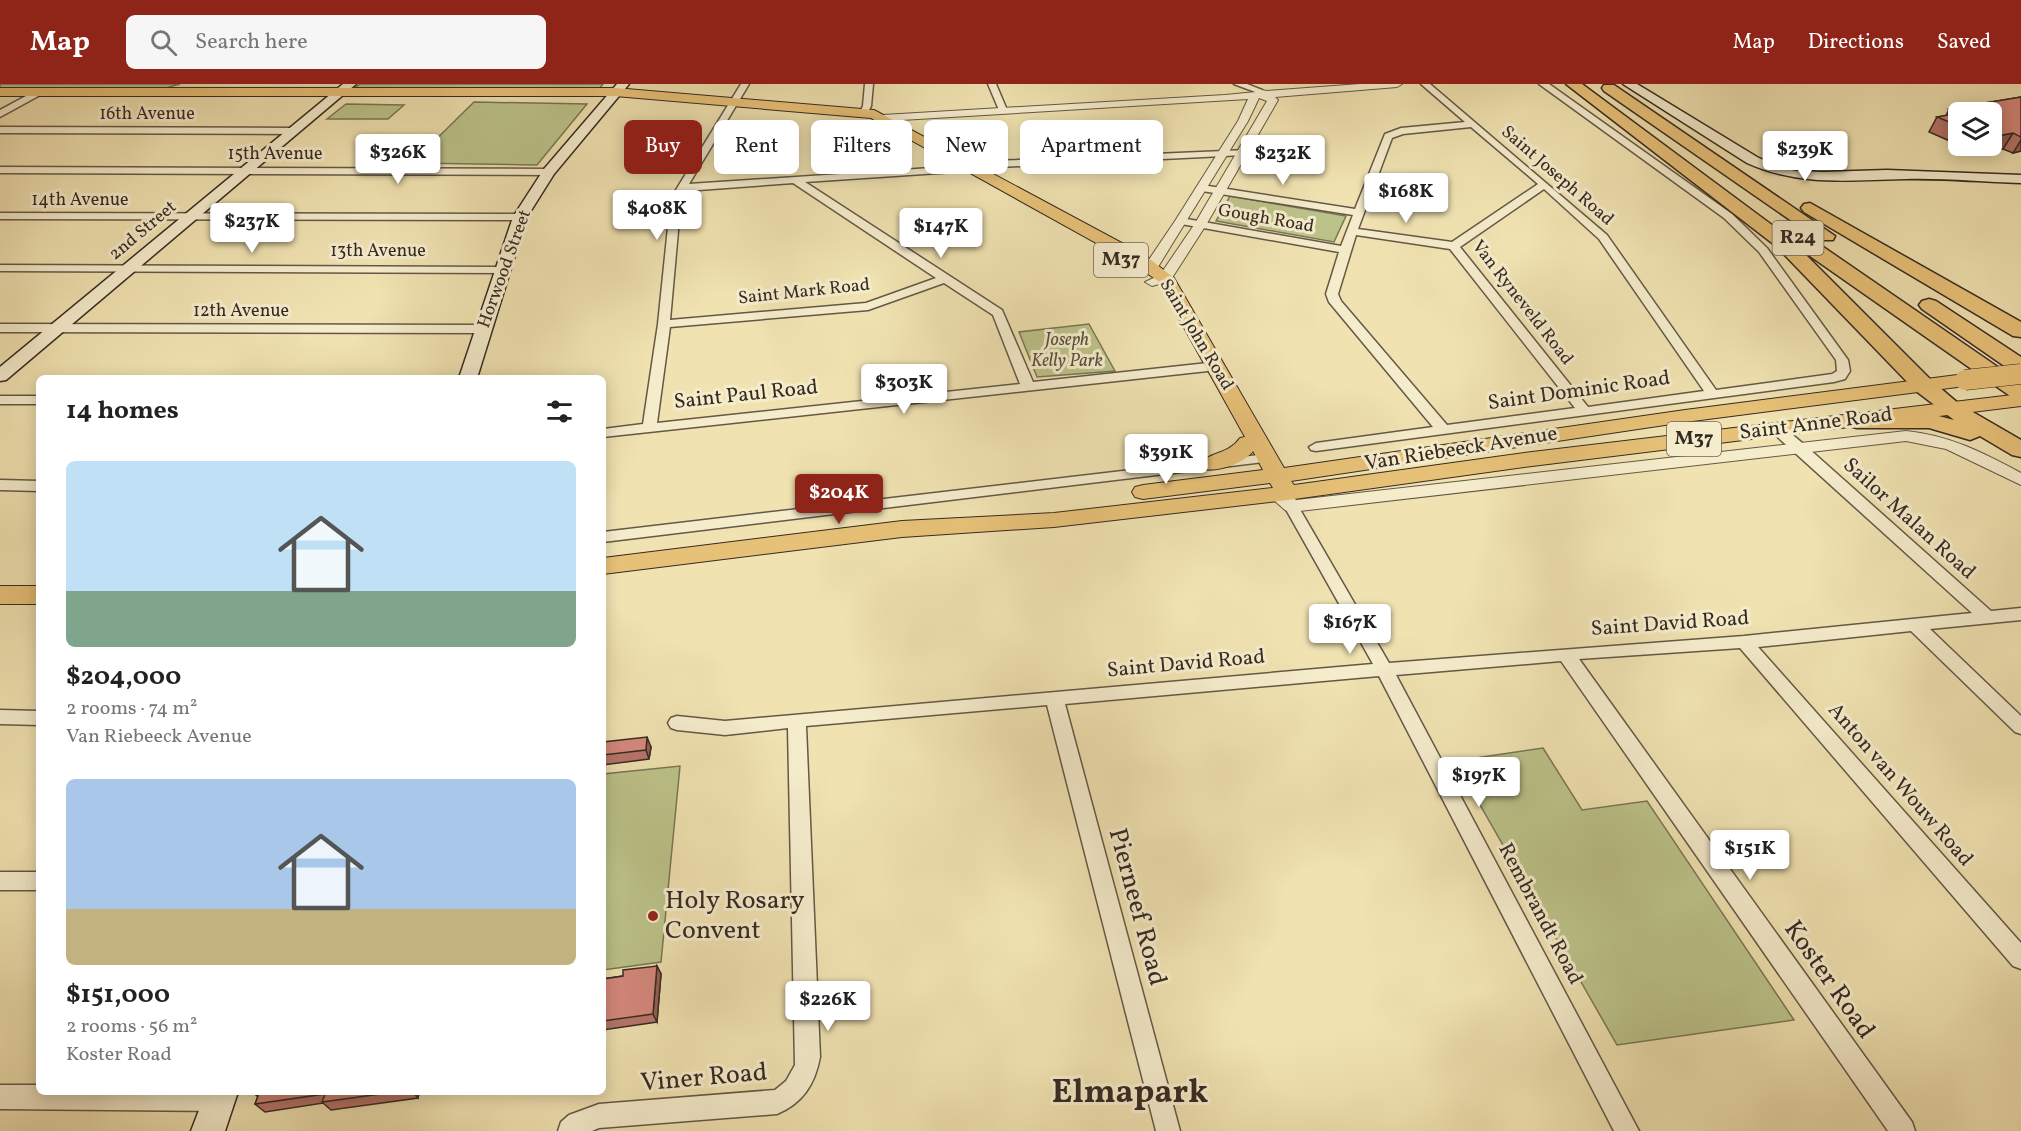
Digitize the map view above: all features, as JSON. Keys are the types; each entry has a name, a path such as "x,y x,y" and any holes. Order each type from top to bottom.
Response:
{"highway":[{"path":"1573,84 1783,242 1924,387 1951,410 2021,450"},
{"name":"R24","path":"1573,84 1662,142 2021,393"},
{"path":"1602,84 2021,331"},
{"name":"R24","path":"1602,84 1848,251"},
{"path":"1915,296 2021,367"},
{"path":"1857,421 1917,420 1944,423 2021,456"}],"main road":[{"path":"1629,84 1752,160 1774,170 1796,175 1826,173 2021,179"},
{"name":"M37","path":"35,95 343,89 617,91 877,120"},
{"name":"M37","path":"0,94 314,93 343,89"},
{"name":"2nd Street","path":"0,376 343,89"},
{"name":"Horwood Street","path":"469,375 520,217 549,172 617,91"},
{"name":"M37","path":"733,105 877,120"},
{"path":"833,116 857,120"},
{"path":"877,120 913,116"},
{"path":"1739,150 1788,168 1826,173"},
{"path":"1758,158 1799,161 1826,173"},
{"path":"1002,185 1005,178 1014,172"},
{"path":"1810,191 1806,178 1826,173"},
{"name":"Saint John Road","path":"971,174 1153,275"},
{"name":"Saint John Road","path":"974,174 1002,185 1153,275 1271,474"},
{"name":"Van Riebeeck Avenue","path":"606,566 902,529 1054,520 1271,474 1348,466 1685,416 2021,374"},
{"name":"Van Riebeeck Avenue","path":"1271,474 1538,467 1777,429 2021,400"},
{"path":"1212,464 1240,453 1271,474 1293,456 1348,466"},
{"path":"0,585 36,585"},
{"path":"0,595 36,595"},
{"path":"208,1131 221,1095"}],"street":[{"path":"651,427 676,198 745,84"},
{"path":"870,84 867,106 877,120 1002,108 1226,98 1333,89"},
{"path":"992,84 1002,108"},
{"path":"1233,84 1264,94"},
{"path":"1238,84 1264,94"},
{"path":"913,116 1002,108 1264,94 1397,84"},
{"name":"Saint Joseph Road","path":"1425,84 1603,237 1713,395"},
{"name":"Saint Dominic Road","path":"1316,447 1834,378 1840,376 1844,371 1842,360 1763,250 1748,234 1718,209 1543,84"},
{"path":"1153,275 1181,221 1250,108 1264,94"},
{"path":"1153,275 1200,225 1221,191 1242,156 1264,94"},
{"path":"0,114 35,95"},
{"path":"1226,98 1241,102 1250,108"},
{"path":"1443,430 1335,302 1332,294 1345,250 1388,136 1401,131 1473,124"},
{"name":"16th Avenue","path":"0,130 293,131"},
{"path":"1163,161 1242,156"},
{"name":"15th Avenue","path":"0,170 549,172"},
{"path":"1008,172 1020,171"},
{"path":"681,188 924,172"},
{"path":"795,180 998,313 1028,386"},
{"name":"Van Ryneveld Road","path":"1544,184 1454,246 1586,412"},
{"path":"1202,188 1359,213"},
{"name":"14th Avenue","path":"0,216 520,217"},
{"name":"Gough Road","path":"1181,221 1345,250"},
{"path":"1353,231 1454,246"},
{"name":"13th Avenue","path":"0,268 503,270"},
{"name":"Saint Mark Road","path":"664,324 868,306 944,279"},
{"name":"12th Avenue","path":"0,328 483,329"},
{"name":"Saint Paul Road","path":"606,433 1209,367"},
{"path":"0,400 36,400"},
{"name":"Sailor Malan Road","path":"1777,429 1987,617"},
{"name":"Saint Anne Road","path":"1538,467 1802,450 1872,439 1918,437 1934,439 1961,448 2021,480"},
{"path":"606,537 1212,464"},
{"name":"Rembrandt Road","path":"1271,474 1384,669 1627,1131"},
{"path":"0,485 36,486"},
{"name":"Saint David Road","path":"677,723 696,727 725,728 1384,669 1743,642 2021,614"},
{"path":"1916,626 2021,727"},
{"name":"Anton van Wouw Road","path":"1743,642 2021,959"},
{"name":"Koster Road","path":"1566,654 1903,1131"},
{"name":"Pierneef Road","path":"1054,698 1168,1131"},
{"path":"0,717 36,718"},
{"name":"Viner Road","path":"570,1131 578,1124 599,1116 777,1102 788,1096 806,1072 808,1057 797,720"},
{"path":"0,881 36,881"},
{"path":"0,1097 221,1095"}],"green space":[{"path":"0,84 180,84 162,89 0,90"},
{"path":"360,84 603,84 600,88 355,88"},
{"path":"474,102 587,104 537,165 412,163"},
{"path":"346,104 404,105 388,119 327,119"},
{"path":"1230,196 1346,216 1334,242 1216,221"},
{"name":"Joseph Kelly Park","path":"1089,324 1115,371 1037,377 1019,332"},
{"path":"1543,748 1582,810 1647,801 1794,1020 1617,1045 1455,761"},
{"path":"680,766 661,962 606,970 606,774"}],"building":[{"path":"2021,97 2021,137 2013,133 2002,135 2002,102 1991,102"},
{"path":"1948,115 1948,122 1937,117"},
{"path":"647,737 646,750 606,755 606,742"},
{"path":"657,966 653,1014 606,1021 606,979 623,976 623,970"},
{"path":"258,1095 318,1095 255,1104"},
{"path":"325,1095 373,1095 322,1102"}],"place":[{"name":"Holy Rosary Convent","path":"653,916"}],"district":[{"name":"Elmapark","path":"1130,1094"}]}
